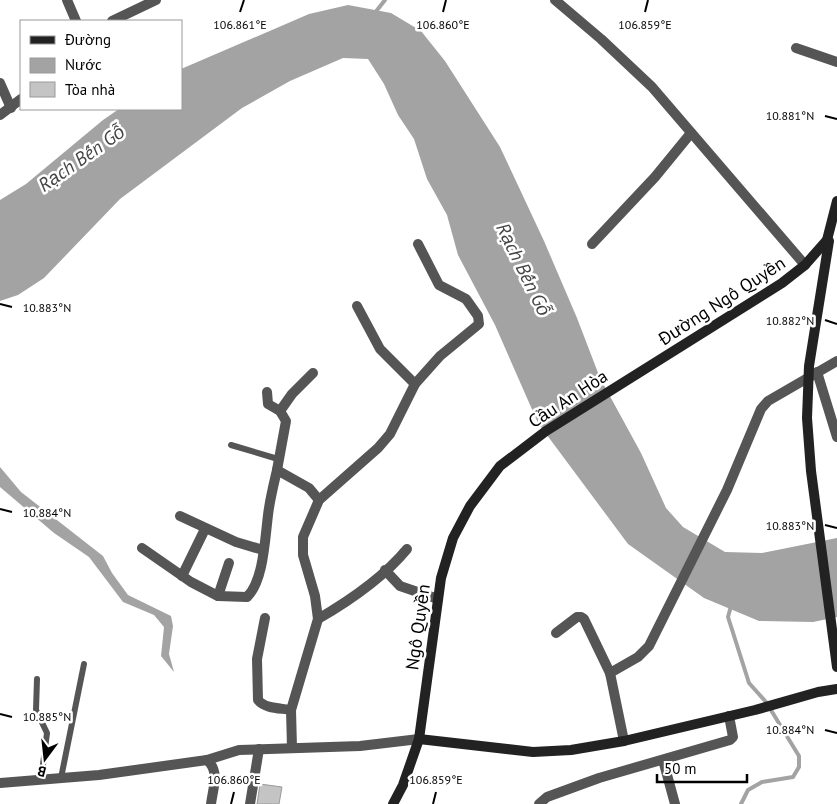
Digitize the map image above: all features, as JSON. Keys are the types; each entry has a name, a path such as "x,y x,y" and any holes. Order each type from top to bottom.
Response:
{"street":[{"path":"67,0 76,20"},
{"path":"114,20 156,0"},
{"path":"555,0 601,39 652,87 805,265"},
{"path":"796,48 837,62"},
{"path":"0,83 11,108"},
{"path":"0,115 20,100"},
{"path":"592,244 655,176 690,133"},
{"path":"837,200 807,418 808,445 837,667"},
{"name":"Đường Ngô Quyền","path":"656,363 782,284 831,243"},
{"path":"292,748 291,710 318,619 315,596 302,548 303,537 319,500 366,460 384,441 390,434 415,384 440,356 478,324 479,319 466,299 439,285 418,244"},
{"path":"358,306 380,349 415,384"},
{"path":"610,673 638,657 649,646 727,490 762,408 768,401 837,361"},
{"name":"Cầu An Hòa","path":"500,466 546,431 656,363"},
{"path":"280,411 292,394 313,373"},
{"path":"813,374 837,437"},
{"path":"142,548 182,576 218,596 247,597 252,592 260,567 286,421 280,411 268,404 267,392"},
{"path":"278,464 308,488 319,500"},
{"name":"Ngô Quyền","path":"393,804 403,785 419,739 441,578 453,538 470,506 500,466"},
{"path":"180,516 236,542 263,550"},
{"path":"182,576 205,529"},
{"path":"318,619 344,604 398,560 407,549"},
{"path":"218,596 229,563"},
{"path":"385,570 400,586 438,599"},
{"path":"556,633 577,617 584,619 610,673 624,741"},
{"path":"265,618 257,659 258,700 261,704 291,710"},
{"path":"0,783 99,775 207,760 239,750 360,746 419,739 545,752 571,750 624,741 755,710 816,692 837,690"},
{"path":"539,804 547,797 599,778 730,740 733,738 733,733 729,716"},
{"path":"250,804 259,749"},
{"path":"207,760 212,764 215,771 211,804"},
{"path":"663,760 675,804"}],"lane":[{"path":"230,445 278,464"},
{"path":"61,778 84,664"},
{"path":"37,679 36,710 47,733 41,780"}],"water":[{"name":"Rạch Bến Gỗ","path":"348,5 391,13 421,31 445,61 500,147 544,241 600,378 641,453 666,508 683,527 725,552 762,553 837,538 837,617 813,622 759,621 704,598 628,544 538,423 495,325 458,255 447,215 427,179 414,139 398,115 384,84 368,59 343,58 290,81 242,108 120,199 44,278 18,295 0,301 0,200 26,184 118,110 182,110 182,69 309,14"},
{"path":"0,467 21,492 103,556 112,573 128,595 171,616 173,626 169,654 174,672 161,656 164,627 154,615 123,602 89,557 54,533 0,487"}],"building":[{"path":"260,784 282,787 279,804 257,804"}],"waterway":[{"path":"374,14 385,0"},
{"path":"731,606 728,617 749,683 766,702 799,756 799,767 793,777 762,782 748,790 741,804"}]}
